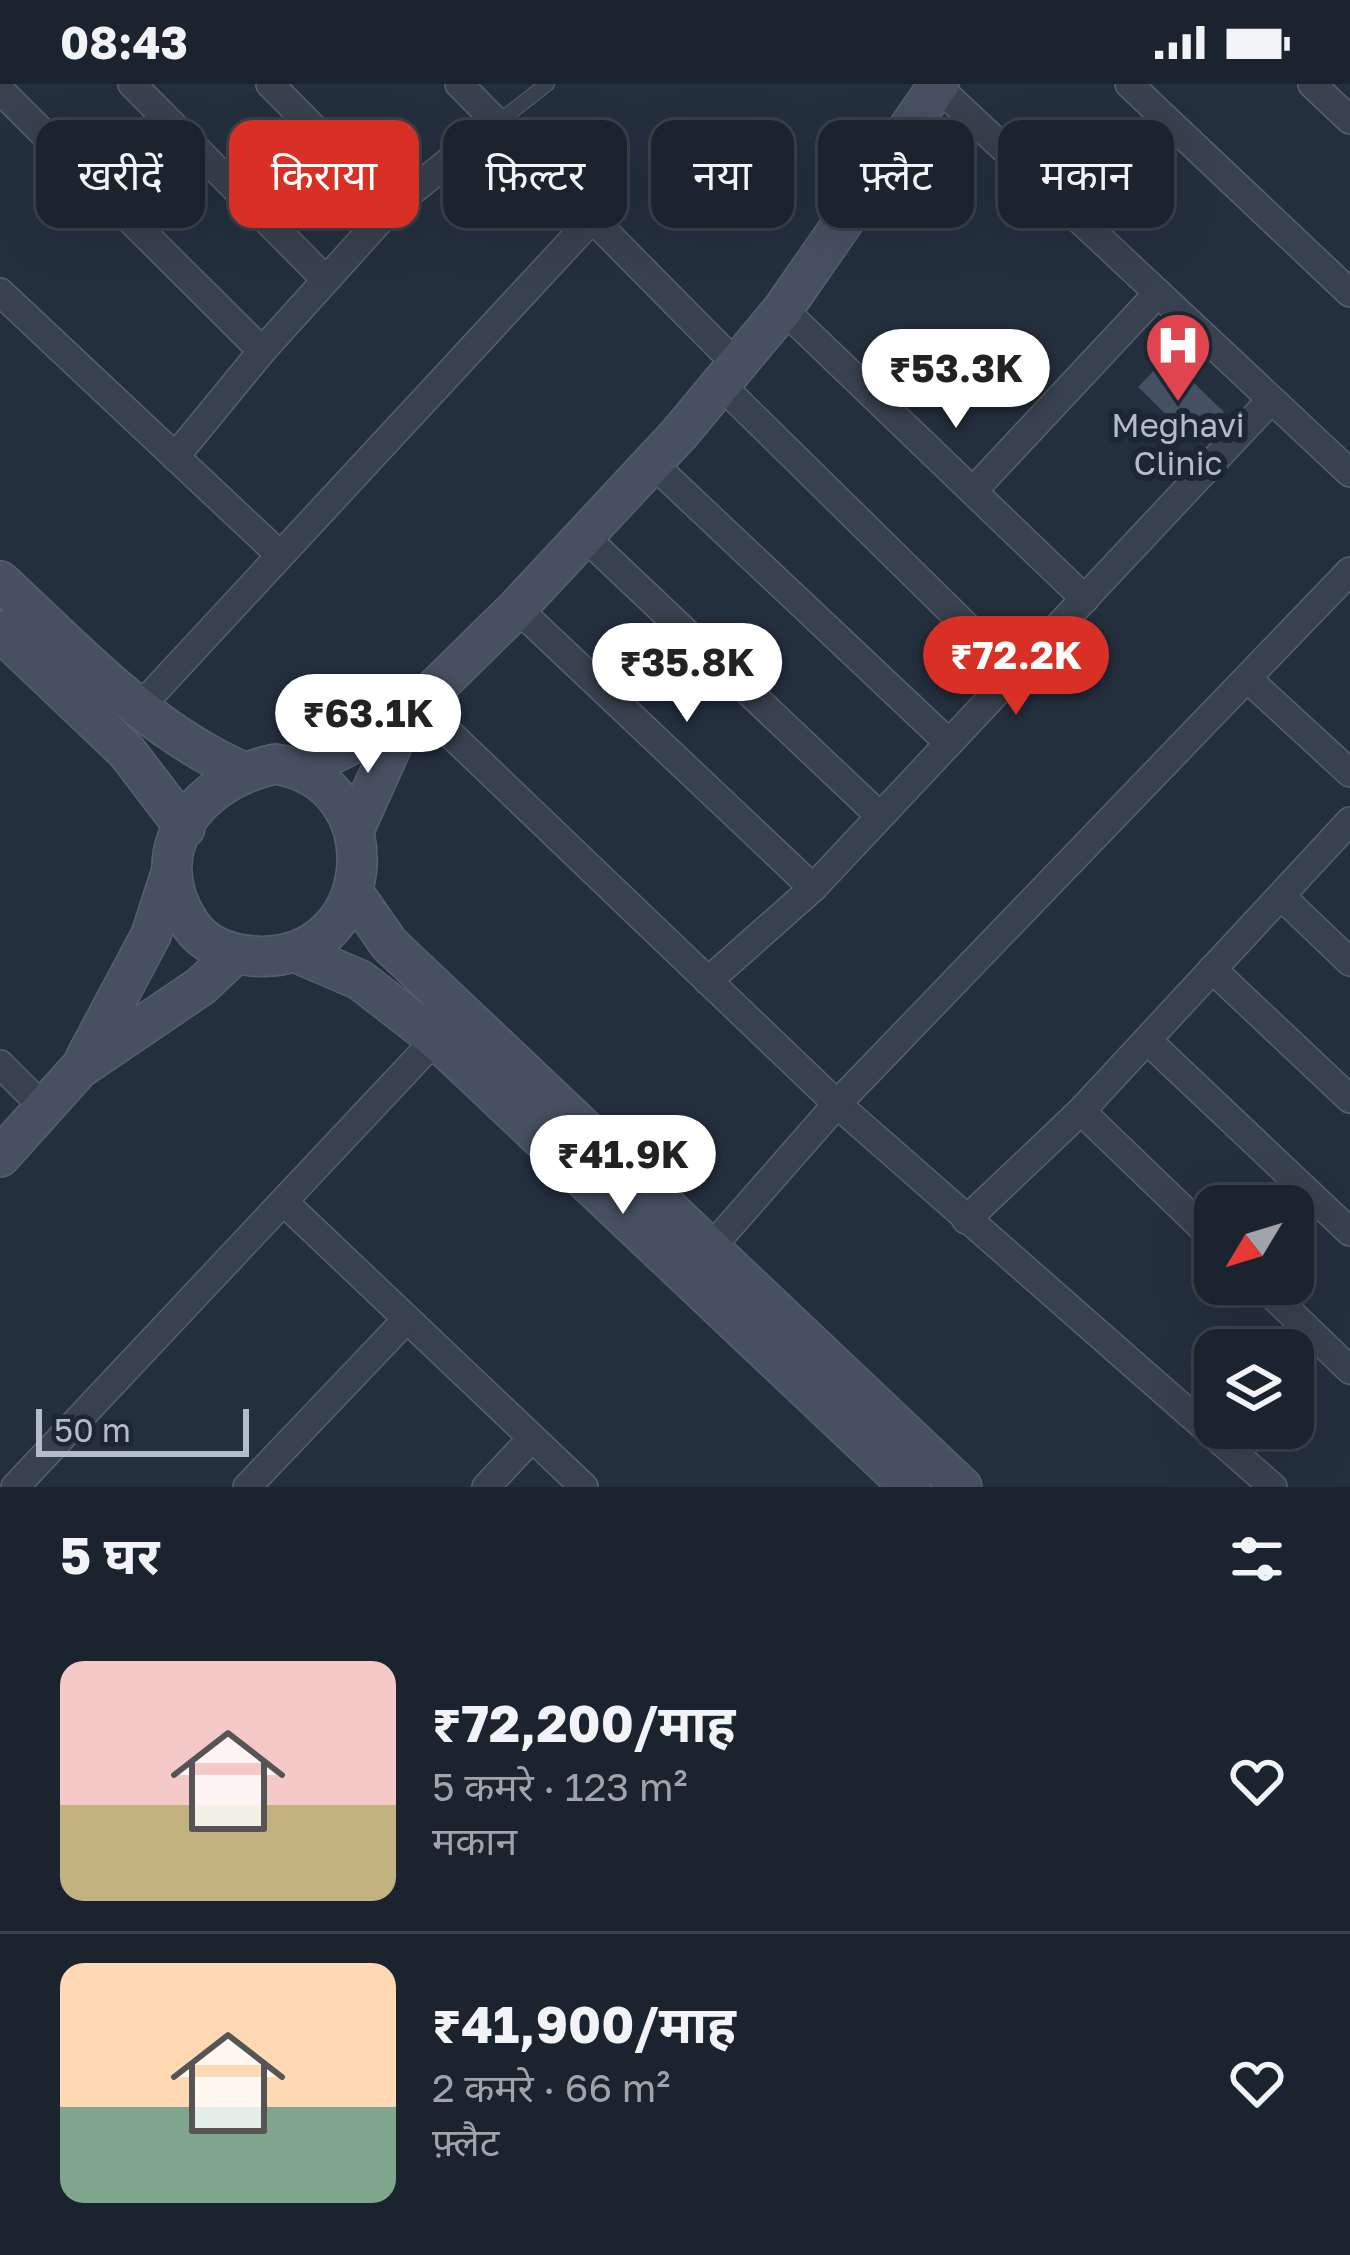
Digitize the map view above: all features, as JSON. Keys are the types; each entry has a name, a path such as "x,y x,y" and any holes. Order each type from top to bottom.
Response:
{"street":[{"path":"132,84 326,279"},
{"path":"270,84 306,120"},
{"path":"459,84 493,120"},
{"path":"1129,84 1350,292"},
{"path":"1312,84 1350,119"},
{"path":"302,768 411,711 517,608 652,463 783,309 938,85 1350,473"},
{"path":"0,90 262,351"},
{"path":"419,185 443,166"},
{"path":"175,457 373,228"},
{"path":"139,708 584,228"},
{"path":"602,228 729,375 1015,674"},
{"path":"0,292 280,555"},
{"path":"973,491 1158,293"},
{"path":"783,309 1085,599"},
{"path":"708,981 813,888 1271,400"},
{"path":"652,463 950,743"},
{"path":"584,536 880,816"},
{"path":"699,1262 837,1104 1350,571"},
{"path":"0,580 139,708 187,745 241,771"},
{"path":"517,608 813,888"},
{"path":"0,631 128,752 184,828"},
{"path":"1248,679 1350,773"},
{"path":"355,828 411,711"},
{"path":"411,711 837,1104 1273,1487"},
{"path":"0,1157 79,1069 151,935 173,847 210,790 241,771 275,764 302,768 331,794 355,828 359,860 342,917 295,952"},
{"path":"966,1220 1081,1111 1350,821"},
{"path":"170,873 194,930 234,955 295,952 360,980 436,1039 962,1487"},
{"path":"353,892 388,944 699,1262 910,1487"},
{"path":"1280,896 1350,962"},
{"path":"79,1069 190,994 234,955"},
{"path":"1212,969 1350,1099"},
{"path":"15,1487 436,1039"},
{"path":"1147,1040 1350,1232"},
{"path":"0,1064 44,1108"},
{"path":"1081,1111 1194,1220"},
{"path":"285,1203 584,1487"},
{"path":"1283,1305 1350,1370"},
{"path":"247,1487 407,1319"},
{"path":"486,1487 532,1438"}],"lane":[{"path":"500,120 547,84"}],"building":[{"path":"1167,357 1224,412 1194,442 1138,387"}],"place":[{"name":"Meghavi Clinic","path":"1178,404"}]}
